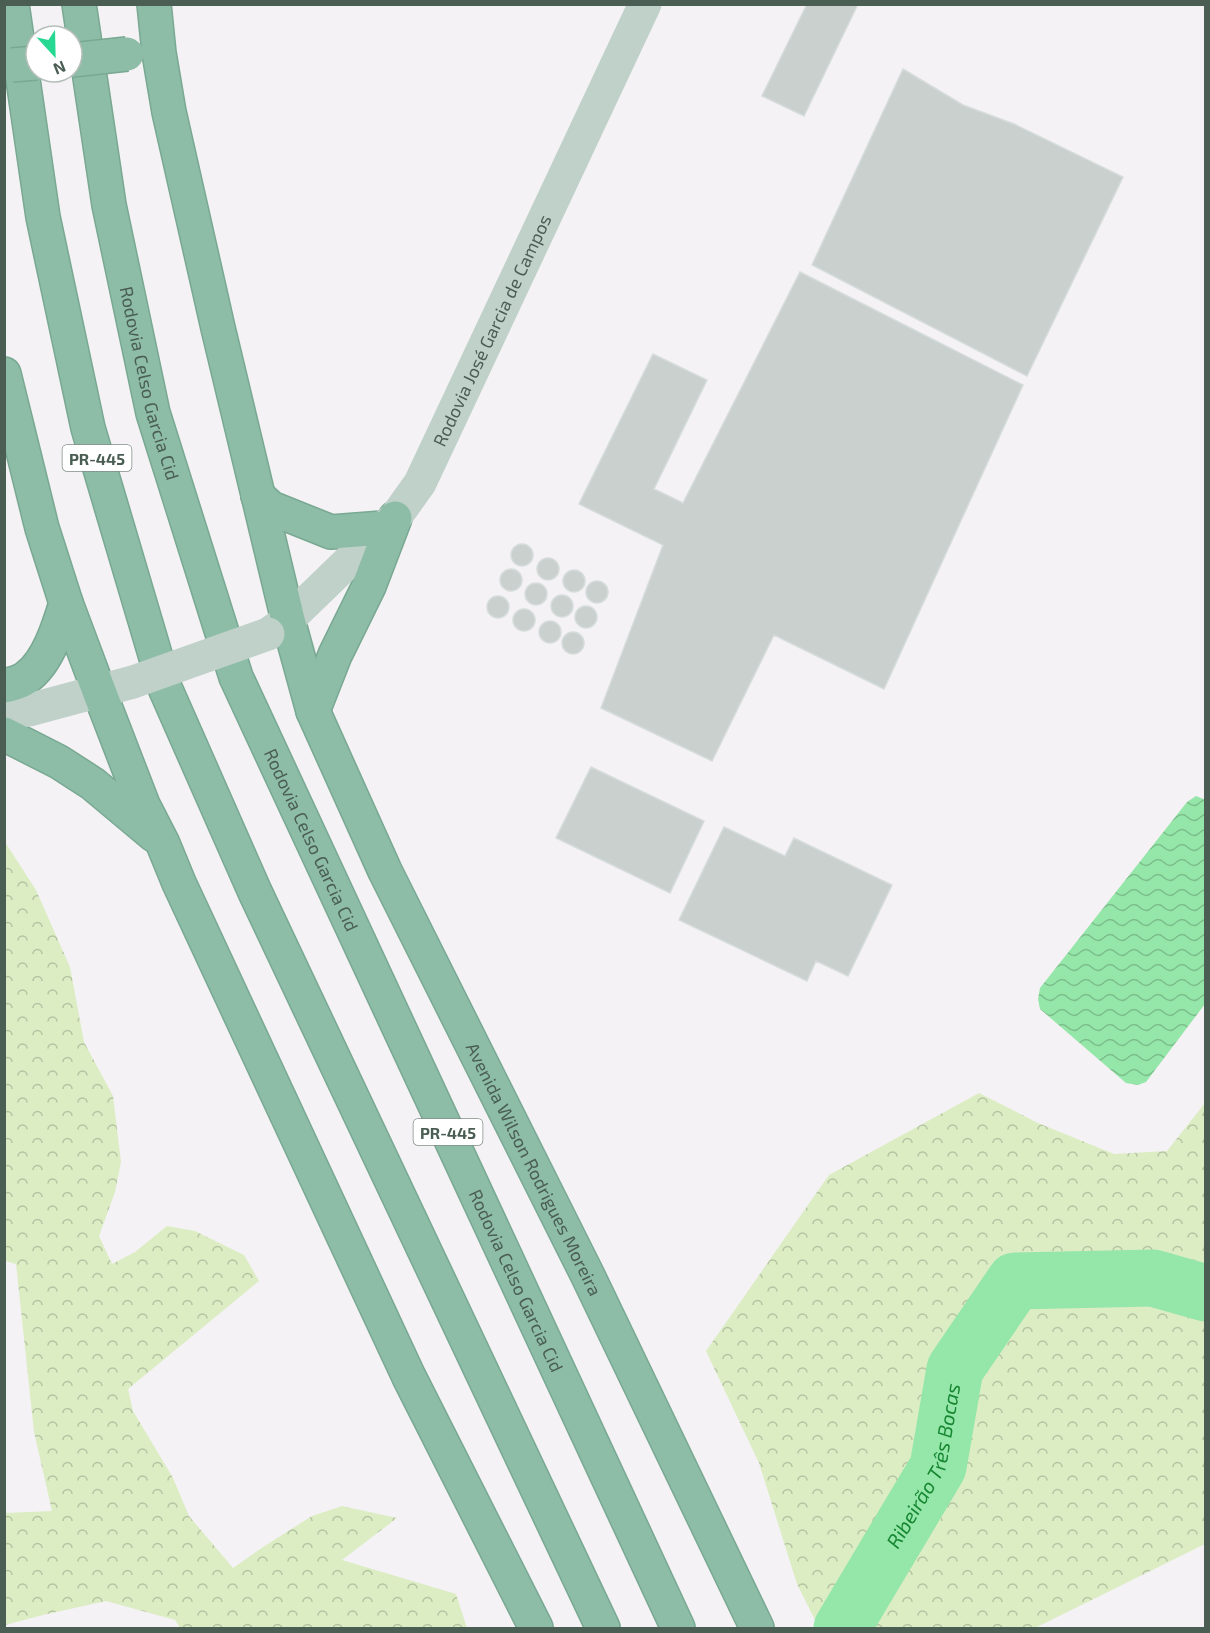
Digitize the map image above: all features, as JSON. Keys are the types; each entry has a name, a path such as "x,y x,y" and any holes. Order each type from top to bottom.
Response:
{"highway":[{"name":"PR-445","path":"12,4 43,218 88,428 165,688 255,892 603,1629"},
{"name":"Rodovia Celso Garcia Cid","path":"79,4 109,205 153,413 236,677 678,1629"},
{"name":"PR-445","path":"154,4 169,112 258,496 278,627 313,711"},
{"path":"84,59 159,53"},
{"path":"4,374 42,528 66,603 143,805 409,1377 536,1629"},
{"path":"258,496 271,507 332,532 389,523 369,586 335,655 313,711"},
{"path":"4,686 26,678 39,666 59,628 66,603"},
{"name":"Avenida Wilson Rodrigues Moreira","path":"313,711 385,871 587,1274 757,1629"},
{"path":"4,734 58,762 93,784 163,844"}],"street":[{"name":"Rodovia José Garcia de Campos","path":"278,627 389,523 420,483 645,4"},
{"path":"4,714 30,710 133,682 278,627"}],"green space":[{"path":"5,842 36,890 70,967 84,1042 113,1096 121,1162 115,1192 99,1236 112,1264 135,1252 167,1226 195,1231 244,1255 259,1281 128,1389 133,1411 173,1478 189,1516 233,1568 312,1516 342,1506 397,1518 342,1560 456,1594 467,1628 180,1628 175,1620 106,1601 5,1625 5,1513 52,1511 34,1432 16,1264 5,1261"},
{"path":"979,1093 1038,1123 1114,1154 1167,1151 1205,1103 1205,1544 1035,1628 819,1628 797,1584 759,1463 706,1351 829,1175"}],"water":[{"path":"1196,796 1206,800 1205,1004 1146,1082 1138,1085 1126,1083 1040,1009 1038,999 1040,988 1187,802"}],"building":[{"path":"807,4 858,4 804,116 762,96"},
{"path":"903,69 963,105 1014,124 1123,177 1027,376 812,265"},
{"path":"800,272 1023,385 884,689 774,635 712,761 601,708 663,545 579,504 653,354 707,380 654,489 683,503"},
{"path":"522,544 530,547 533,555 530,563 522,566 514,563 511,555 514,547"},
{"path":"548,558 556,561 559,569 556,577 548,580 540,577 537,569 540,561"},
{"path":"511,569 519,572 522,580 519,588 511,591 503,588 500,580 503,572"},
{"path":"574,570 582,573 585,581 582,589 574,592 566,589 563,581 566,573"},
{"path":"597,581 605,584 608,592 605,600 597,603 589,600 586,592 589,584"},
{"path":"536,583 544,586 547,594 544,602 536,605 528,602 525,594 528,586"},
{"path":"562,595 570,598 573,606 570,614 562,617 554,614 551,606 554,598"},
{"path":"498,596 506,599 509,607 506,615 498,618 490,615 487,607 490,599"},
{"path":"586,606 594,609 597,617 594,625 586,628 578,625 575,617 578,609"},
{"path":"524,609 532,612 535,620 532,628 524,631 516,628 513,620 516,612"},
{"path":"550,621 558,624 561,632 558,640 550,643 542,640 539,632 542,624"},
{"path":"573,632 581,635 584,643 581,651 573,654 565,651 562,643 565,635"},
{"path":"591,767 704,821 670,893 556,838"},
{"path":"724,827 785,856 794,838 892,885 848,976 816,961 807,981 679,920"}],"waterway":[{"name":"Ribeirão Três Bocas","path":"842,1628 938,1467 955,1369 1015,1281 1153,1278 1206,1293"}]}
